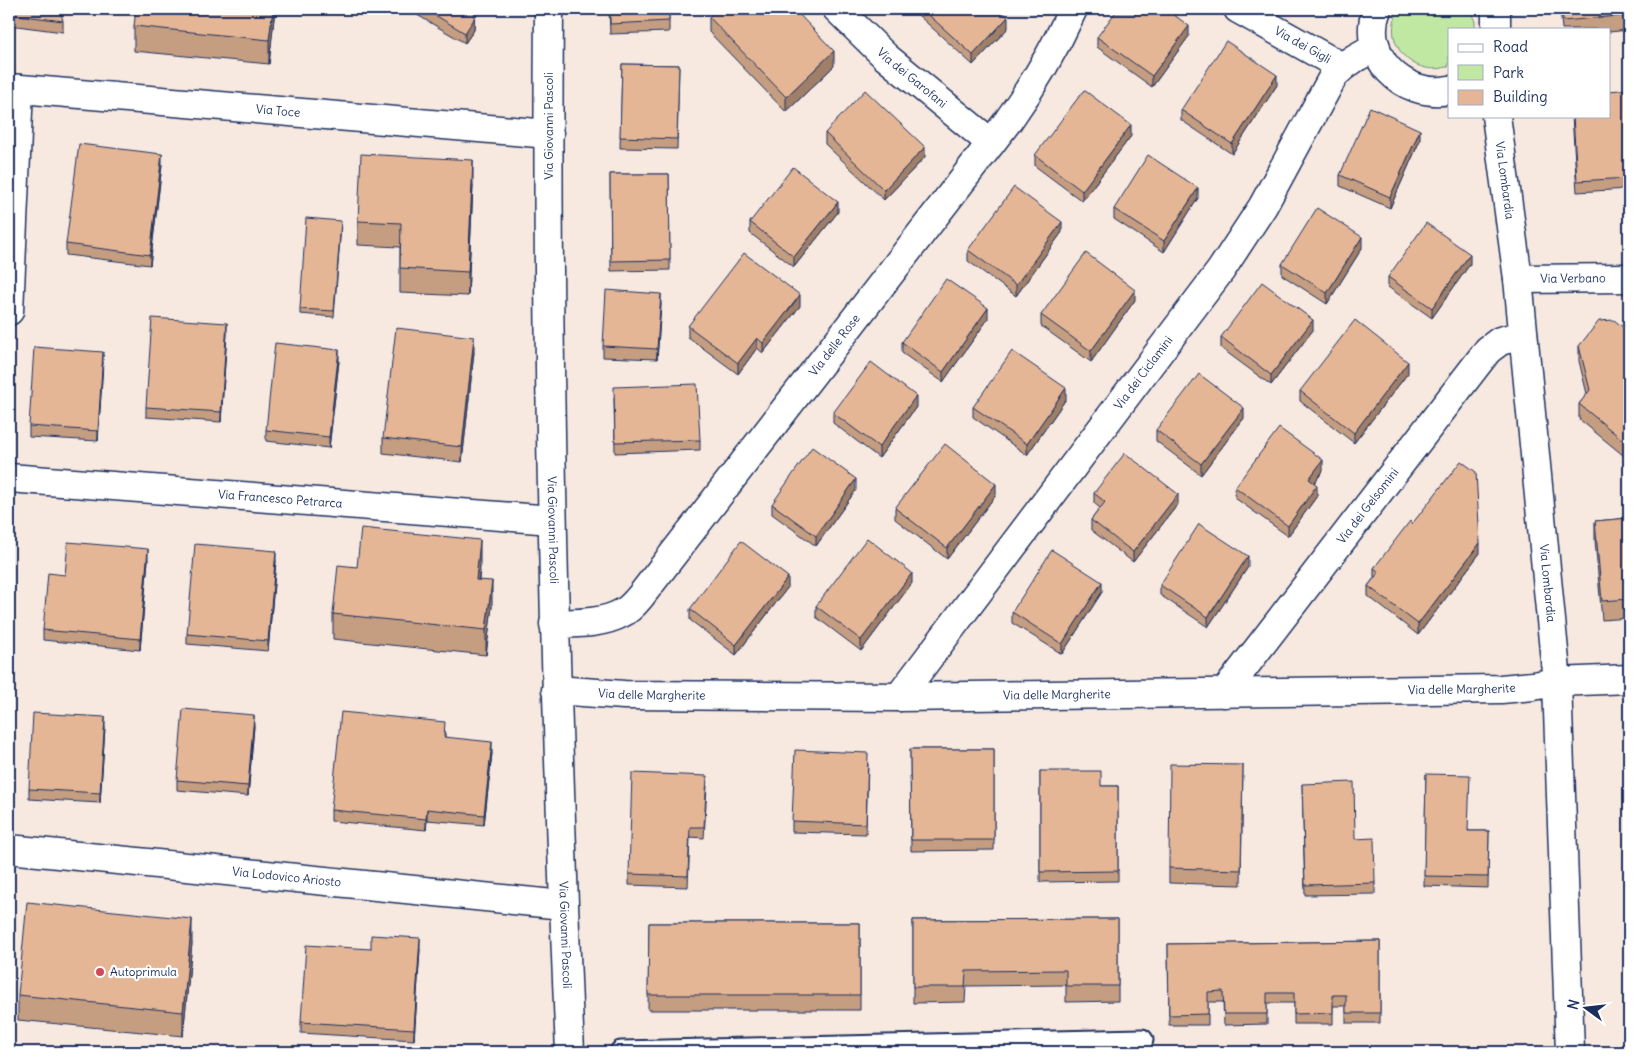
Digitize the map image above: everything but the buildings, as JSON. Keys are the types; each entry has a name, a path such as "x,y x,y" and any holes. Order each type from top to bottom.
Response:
{"street":[{"name":"Via Giovanni Pascoli","path":"549,9 548,134 554,624 563,905 570,1052"},
{"name":"Via dei Garofani","path":"838,9 881,51 991,144"},
{"name":"Via delle Rose","path":"554,624 590,622 622,614 640,597 991,144 1026,94 1049,56 1073,9"},
{"name":"Via dei Gigli","path":"1238,9 1342,66"},
{"path":"1377,9 1373,29 1376,47 1383,63 1394,76 1410,86 1428,91 1448,90"},
{"name":"Via dei Ciclamini","path":"899,697 1221,270 1263,206 1328,84 1342,66 1376,47"},
{"name":"Via Toce","path":"14,89 548,134"},
{"path":"9,311 14,89"},
{"name":"Via Lombardia","path":"1496,118 1518,279 1557,682 1570,1052"},
{"name":"Via Verbano","path":"1518,279 1629,278"},
{"name":"Via dei Gelsomini","path":"1224,693 1488,350 1500,341 1523,335"},
{"name":"Via Francesco Petrarca","path":"9,478 552,520"},
{"name":"Via delle Margherite","path":"556,690 624,695 899,697 1501,689 1557,682 1629,679"},
{"name":"Via Lodovico Ariosto","path":"9,849 563,905"}],"lane":[{"path":"621,1052 1142,1040"}],"green space":[{"path":"1399,9 1470,9 1475,22 1475,28 1448,28 1448,66 1436,69 1412,63 1403,55 1397,45 1394,34 1394,22"}],"place":[{"name":"Autoprimula","path":"100,972"}]}
